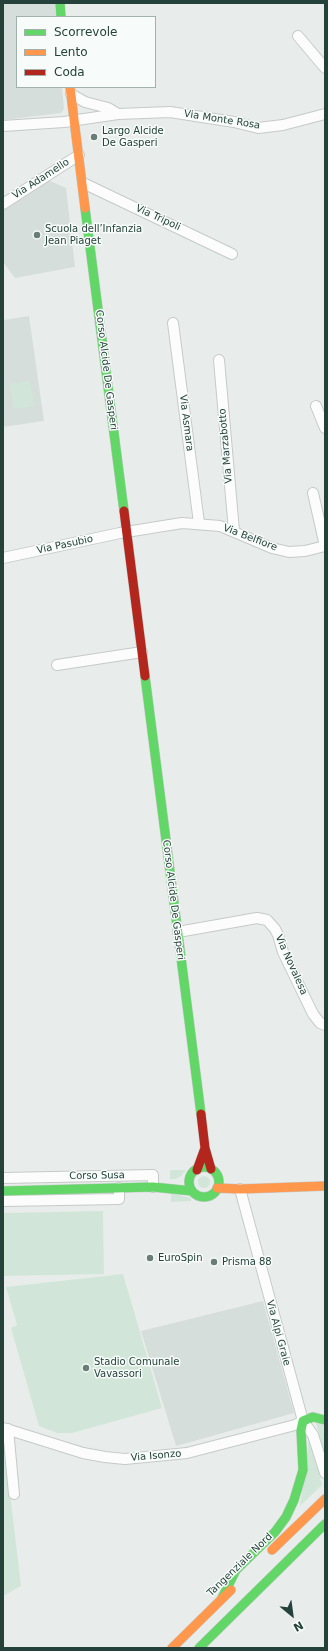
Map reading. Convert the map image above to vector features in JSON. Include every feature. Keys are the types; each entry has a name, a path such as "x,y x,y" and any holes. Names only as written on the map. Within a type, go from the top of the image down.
{"main road":[{"path":"60,3 61,16"},
{"name":"Corso Alcide De Gasperi","path":"71,90 205,1148 211,1169"},
{"name":"Corso Alcide De Gasperi","path":"196,1170 205,1148"},
{"path":"218,1177 217,1188 211,1195 205,1197 196,1194 189,1184 190,1178 196,1170 204,1168 211,1169 218,1177 258,1188"},
{"name":"Corso Susa","path":"153,1187 190,1178"},
{"path":"217,1188 240,1189 325,1186"},
{"name":"Corso Susa","path":"3,1190 153,1187 192,1190"},
{"path":"222,1598 236,1570 275,1532 286,1517 294,1500 303,1470 301,1430 303,1421 313,1417 325,1420"},
{"name":"Tangenziale Nord","path":"267,1555 324,1501"},
{"path":"199,1648 325,1524"},
{"name":"Tangenziale Nord","path":"172,1648 244,1576"}],"street":[{"path":"298,36 325,68"},
{"path":"71,90 85,102 108,108 118,114"},
{"name":"Via Monte Rosa","path":"118,114 170,112 234,122 258,128 283,125 325,114"},
{"path":"3,126 75,120 118,114"},
{"name":"Via Adamello","path":"3,204 79,154"},
{"name":"Via Tripoli","path":"83,183 232,254"},
{"name":"Via Asmara","path":"173,323 199,524"},
{"name":"Via Marzabotto","path":"219,360 234,531"},
{"path":"316,406 325,428"},
{"name":"Via Belfiore","path":"126,531 182,523 220,526 272,548 289,552 305,551 325,546 312,493"},
{"name":"Via Pasubio","path":"3,558 126,531"},
{"path":"57,665 142,652"},
{"name":"Via Novalesa","path":"178,932 257,918 267,920 278,935 283,952 313,1014 320,1024 325,1025"},
{"name":"Corso Susa","path":"3,1178 153,1175 153,1187"},
{"path":"28,1178 28,1190"},
{"name":"Corso Susa","path":"3,1201 119,1199 119,1188"},
{"name":"Via Alpi Graie","path":"240,1189 303,1421 313,1435 325,1473"},
{"path":"14,1190 14,1201"},
{"name":"Via Isonzo","path":"14,1494 5,1429 83,1453 105,1457 147,1458 187,1453 288,1427 303,1421"}],"shaded area":[{"path":"3,3 55,3 56,16 16,16 16,88 62,88 64,109 61,113 3,120"},
{"name":"Scuola dell’Infanzia Jean Piaget","path":"48,180 66,188 75,267 15,278 3,262 3,209"},
{"path":"29,316 44,421 3,427 3,320"},
{"path":"263,1301 294,1413 176,1446 141,1331"}],"green space":[{"path":"30,381 34,406 14,409 10,384"},
{"path":"170,1170 186,1170 176,1179 170,1179"},
{"path":"202,1176 206,1176 210,1182 206,1188 202,1188 198,1184 198,1180"},
{"path":"171,1193 191,1198 191,1201 171,1202"},
{"path":"103,1211 104,1274 3,1276 3,1213"},
{"name":"Stadio Comunale Vavassori","path":"123,1274 162,1408 72,1433 57,1433 39,1426 11,1328 17,1325 6,1287"},
{"path":"315,1420 325,1425 325,1455"},
{"path":"3,1434 21,1586 3,1596"},
{"path":"309,1438 322,1485 300,1506"}],"traffic: fast":[{"path":"60,3 61,16"},
{"path":"85,208 124,511"},
{"path":"145,676 201,1114"},
{"path":"204,1167 214,1172 219,1182 214,1192 204,1197 194,1192 189,1182 194,1172 204,1167"},
{"path":"3,1191 153,1187 192,1191"},
{"path":"222,1598 236,1570 275,1532 286,1517 294,1500 303,1470 301,1430 303,1421 313,1417 325,1420"},
{"path":"199,1648 325,1524"}],"traffic: slow":[{"path":"70,88 85,208"},
{"path":"217,1188 240,1189 325,1186"},
{"path":"272,1550 325,1499"},
{"path":"172,1648 231,1590"}],"traffic: jam":[{"path":"124,511 145,676"},
{"path":"201,1114 205,1148 211,1169"},
{"path":"197,1170 205,1148"}],"place":[{"name":"Largo Alcide De Gasperi","path":"94,137"},
{"name":"Scuola dell’Infanzia Jean Piaget","path":"37,235"},
{"name":"EuroSpin","path":"150,1258"},
{"name":"Prisma 88","path":"214,1262"},
{"name":"Stadio Comunale Vavassori","path":"86,1368"}]}
